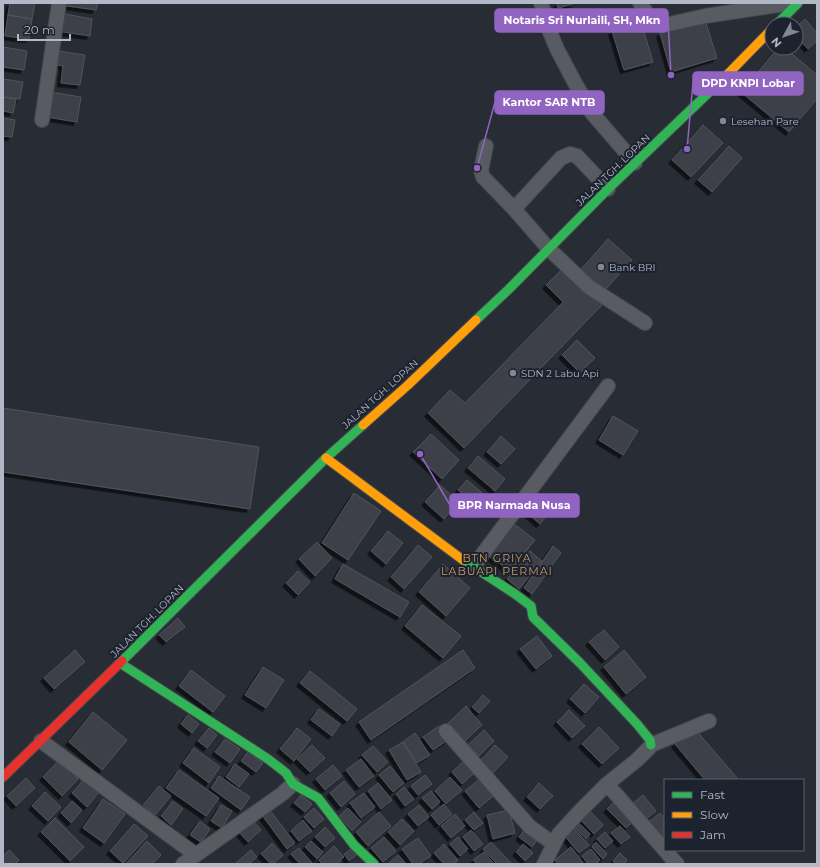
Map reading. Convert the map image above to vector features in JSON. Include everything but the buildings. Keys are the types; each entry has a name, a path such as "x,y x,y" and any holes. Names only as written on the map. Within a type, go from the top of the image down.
{"main road":[{"path":"785,16 798,3"},
{"name":"JALAN TGH. LOPAN","path":"3,777 326,458 408,385 508,289 764,37"},
{"path":"326,458 473,567 531,606 533,617 580,663 637,724 650,740 651,745"},
{"path":"120,663 268,759 286,773 293,784 318,798 354,845 374,864"}],"street":[{"path":"42,120 59,3"},
{"path":"541,3 547,25 574,83 592,113 635,163"},
{"path":"640,3 650,18 665,25 704,16 792,3"},
{"path":"486,146 481,170 483,177 514,209 548,248 589,287 645,322"},
{"path":"514,209 561,158 570,154 577,156 608,189"},
{"path":"473,567 608,386"},
{"path":"544,864 559,834 607,784 637,760 651,745 709,720"},
{"path":"446,731 525,822 554,844"},
{"path":"41,741 196,855"},
{"path":"183,864 282,794 293,784"},
{"path":"607,784 664,849"},
{"path":"666,851 677,864"}],"traffic: fast":[{"path":"785,16 798,3"},
{"path":"476,320 509,289 608,189 725,77"},
{"path":"122,661 326,458 363,425"},
{"path":"463,560 531,606 533,617 580,663 637,724 650,740 651,745"},
{"path":"120,663 268,759 286,773 293,784 318,798 354,845 374,864"}],"traffic: slow":[{"path":"725,77 764,37"},
{"path":"363,425 408,385 476,320"},
{"path":"326,458 463,560"}],"traffic: jam":[{"path":"3,777 122,661"}],"place":[{"name":"Notaris Sri Nurlaili, SH, Mkn","path":"671,75"},
{"name":"Lesehan Pare","path":"723,121"},
{"name":"DPD KNPI Lobar","path":"687,149"},
{"name":"Kantor SAR NTB","path":"477,168"},
{"name":"Bank BRI","path":"601,267"},
{"name":"SDN 2 Labu Api","path":"513,373"},
{"name":"BPR Narmada Nusa","path":"420,454"}],"district":[{"name":"BTN GRIYA LABUAPI PERMAI","path":"497,564"}]}
